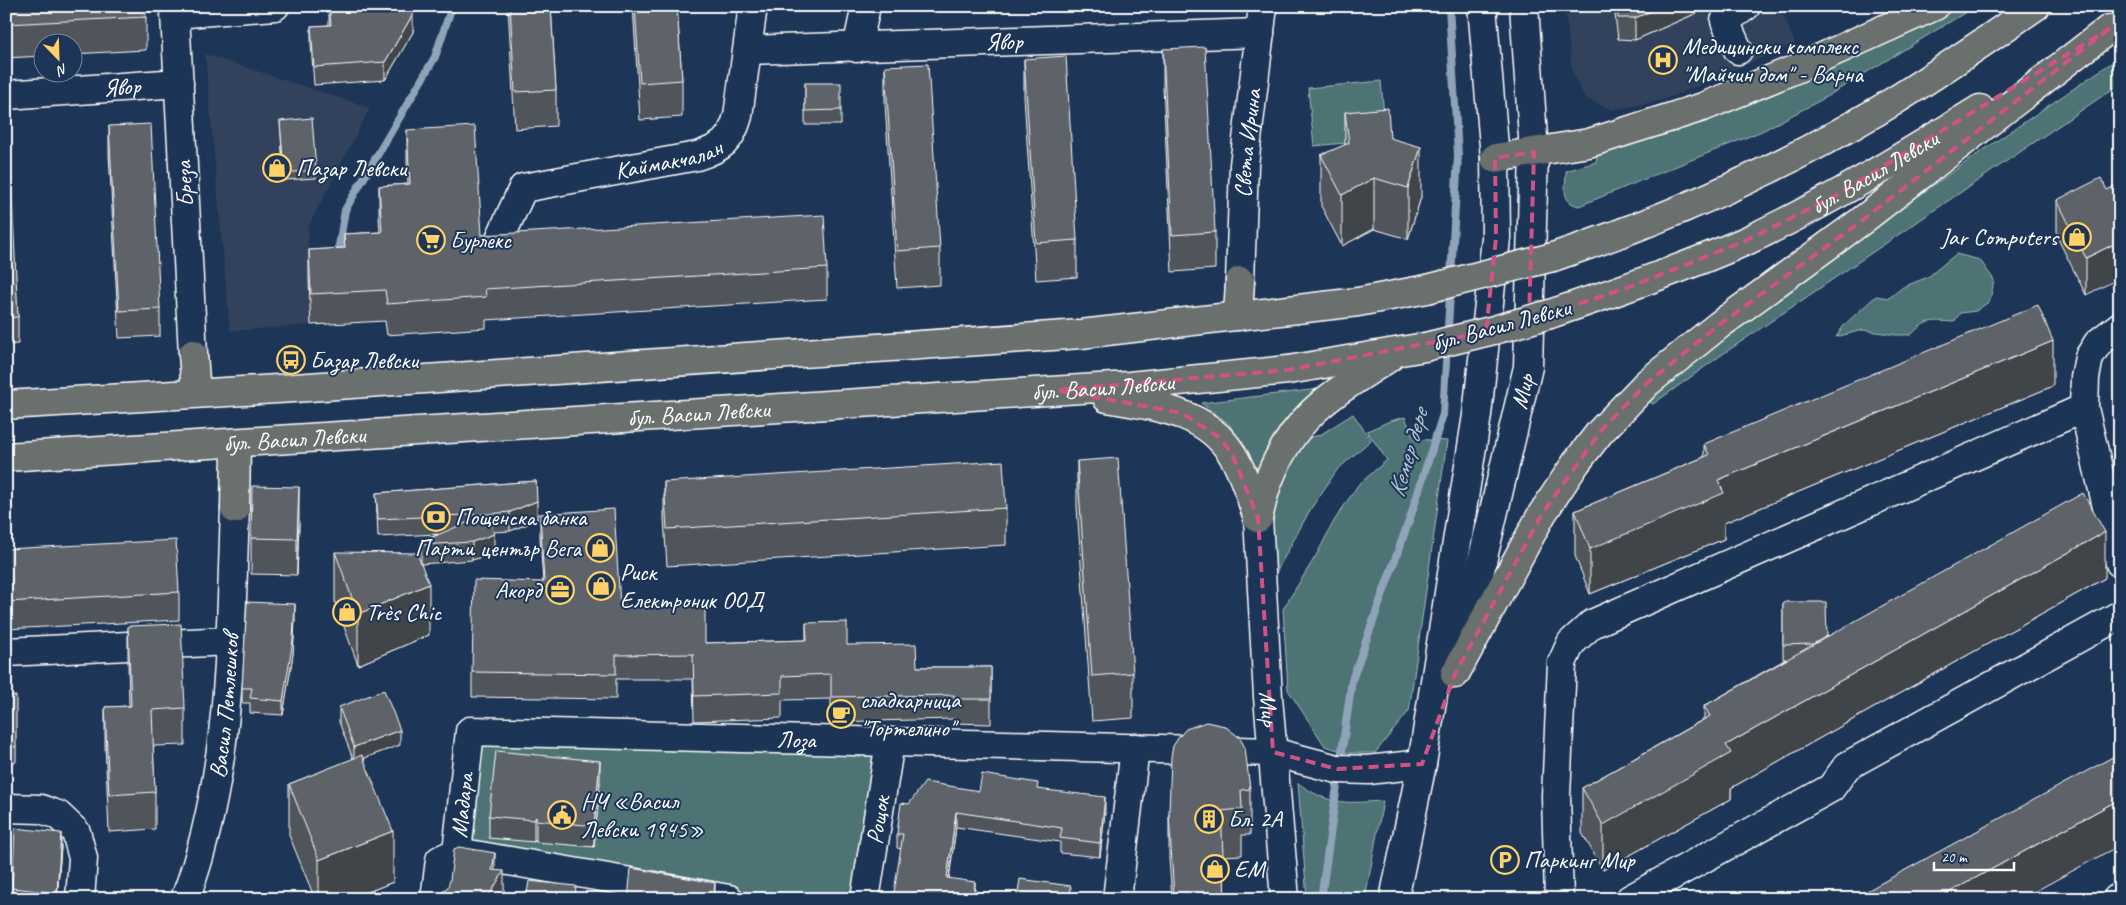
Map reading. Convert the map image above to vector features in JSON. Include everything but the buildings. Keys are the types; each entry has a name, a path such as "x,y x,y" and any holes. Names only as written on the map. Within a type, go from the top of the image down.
{"highway":[{"path":"1495,158 1589,143 1703,107 1798,68 1935,6"},
{"path":"6,405 294,388 1072,335 1358,302 1428,289 1553,257 1650,222 1770,169 1880,109 1942,70 2036,6"},
{"path":"1455,674 1542,514 1576,462 1647,383 1720,325 1860,222 2114,25"},
{"name":"бул. Васил Левски","path":"6,458 1130,386 1288,370 1412,349 1494,330 1550,314 1678,269 1745,241 1804,212 1892,164 2114,25"},
{"path":"1238,316 1240,281"},
{"path":"1258,518 1269,478 1279,456 1296,428 1309,413 1327,398 1412,349"},
{"path":"193,354 196,393"},
{"path":"1057,390 1164,408 1182,413 1208,428 1220,438 1232,454 1258,518"},
{"path":"235,509 236,444"}],"street":[{"name":"Бреза","path":"193,354 175,14 275,6"},
{"name":"Каймакчалан","path":"501,236 523,188 697,156 723,144 733,133 738,116 753,6"},
{"path":"857,48 866,6"},
{"name":"Света Ирина","path":"1240,281 1244,165 1263,6"},
{"name":"Мир","path":"1394,899 1422,764 1477,416 1496,238 1495,158 1482,6"},
{"name":"Мир","path":"1422,764 1455,674 1528,367 1534,152 1524,6"},
{"path":"1738,50 1725,21 1746,6"},
{"name":"Явор","path":"748,50 857,48 1260,33"},
{"name":"Явор","path":"6,95 179,83"},
{"path":"2120,326 2098,343 2089,356 2085,378 2084,408 2120,563"},
{"path":"1559,899 1556,796 1562,663 1571,643 1592,624 2084,408"},
{"name":"Васил Петлешков","path":"185,899 205,834 216,781 226,706 235,509"},
{"name":"Мир","path":"1258,518 1263,624 1285,899"},
{"path":"1630,899 1831,788 1847,766 2120,615"},
{"path":"6,652 230,641"},
{"name":"Лоза","path":"470,731 1273,752 1337,769 1368,770 1422,764"},
{"name":"Мадара","path":"435,899 440,860 457,852 470,731"},
{"name":"Рощок","path":"866,899 890,742"},
{"path":"1117,899 1135,748"},
{"path":"6,808 41,809 58,815 76,832 83,858 80,899"},
{"path":"457,852 605,889 729,899"}],"highlighted area":[{"path":"2109,29 1860,222 1719,325 1647,383 1600,432 1542,514 1455,674 1422,764 1337,769 1273,752 1258,518 1232,454 1220,438 1182,413 1057,390 1288,370 1486,332 1496,238 1495,158 1534,152 1529,320 1627,288 1745,241 1833,197"}],"shaded area":[{"name":"Медицински комплекс \"Майчин дом\" - Варна","path":"1565,6 1779,6 1795,43 1701,85 1659,101 1612,110 1585,98 1572,71"},
{"name":"Пазар Левски","path":"205,54 370,108 308,227 311,325 230,331"}],"green space":[{"path":"1953,6 1976,6 1821,100 1762,131 1579,206 1573,204 1567,198 1565,193 1566,171 1596,162 1599,147 1858,51"},
{"path":"2120,57 2120,84 1720,356 1653,404 1647,401 1692,360 1869,231"},
{"path":"1381,81 1386,139 1314,146 1308,88"},
{"path":"1956,254 1980,260 1994,280 1990,301 1976,311 1960,313 1954,322 1935,321 1926,323 1911,335 1896,335 1863,330 1836,337 1845,324 1876,296 1889,298 1903,287 1928,277"},
{"path":"1319,389 1282,426 1269,446 1257,488 1248,454 1229,424 1201,403"},
{"path":"1353,414 1371,440 1337,470 1310,510 1271,582 1270,523 1284,477 1297,453 1308,438 1320,435"},
{"path":"1405,417 1414,439 1447,441 1409,711 1375,753 1348,753 1325,746 1288,690 1283,609 1317,554 1334,521 1358,485 1387,460 1367,431"},
{"path":"470,731 890,742 865,899 732,899 457,852"},
{"path":"1298,783 1319,796 1338,801 1383,801 1365,899 1307,899"}],"waterway":[{"path":"337,258 345,210 435,57 452,6"},
{"name":"Кемер дере","path":"1321,899 1352,680 1411,515 1443,414 1458,155 1449,6"}],"place":[{"name":"Медицински комплекс \"Майчин дом\" - Варна","path":"1663,60"},
{"name":"Пазар Левски","path":"277,168"},
{"name":"Jar Computers","path":"2077,237"},
{"name":"Бурлекс","path":"431,240"},
{"name":"Базар Левски","path":"291,360"},
{"name":"Пощенска банка","path":"436,517"},
{"name":"Парти център Вега","path":"600,548"},
{"name":"Риск Електроник ООД","path":"601,586"},
{"name":"Акорд","path":"560,590"},
{"name":"Très Chic","path":"347,612"},
{"name":"сладкарница \"Тортелино\"","path":"841,714"},
{"name":"НЧ «Васил Левски 1945»","path":"562,815"},
{"name":"Бл. 2А","path":"1209,819"},
{"name":"Паркинг Мир","path":"1505,860"},
{"name":"ЕМ","path":"1215,869"}]}
